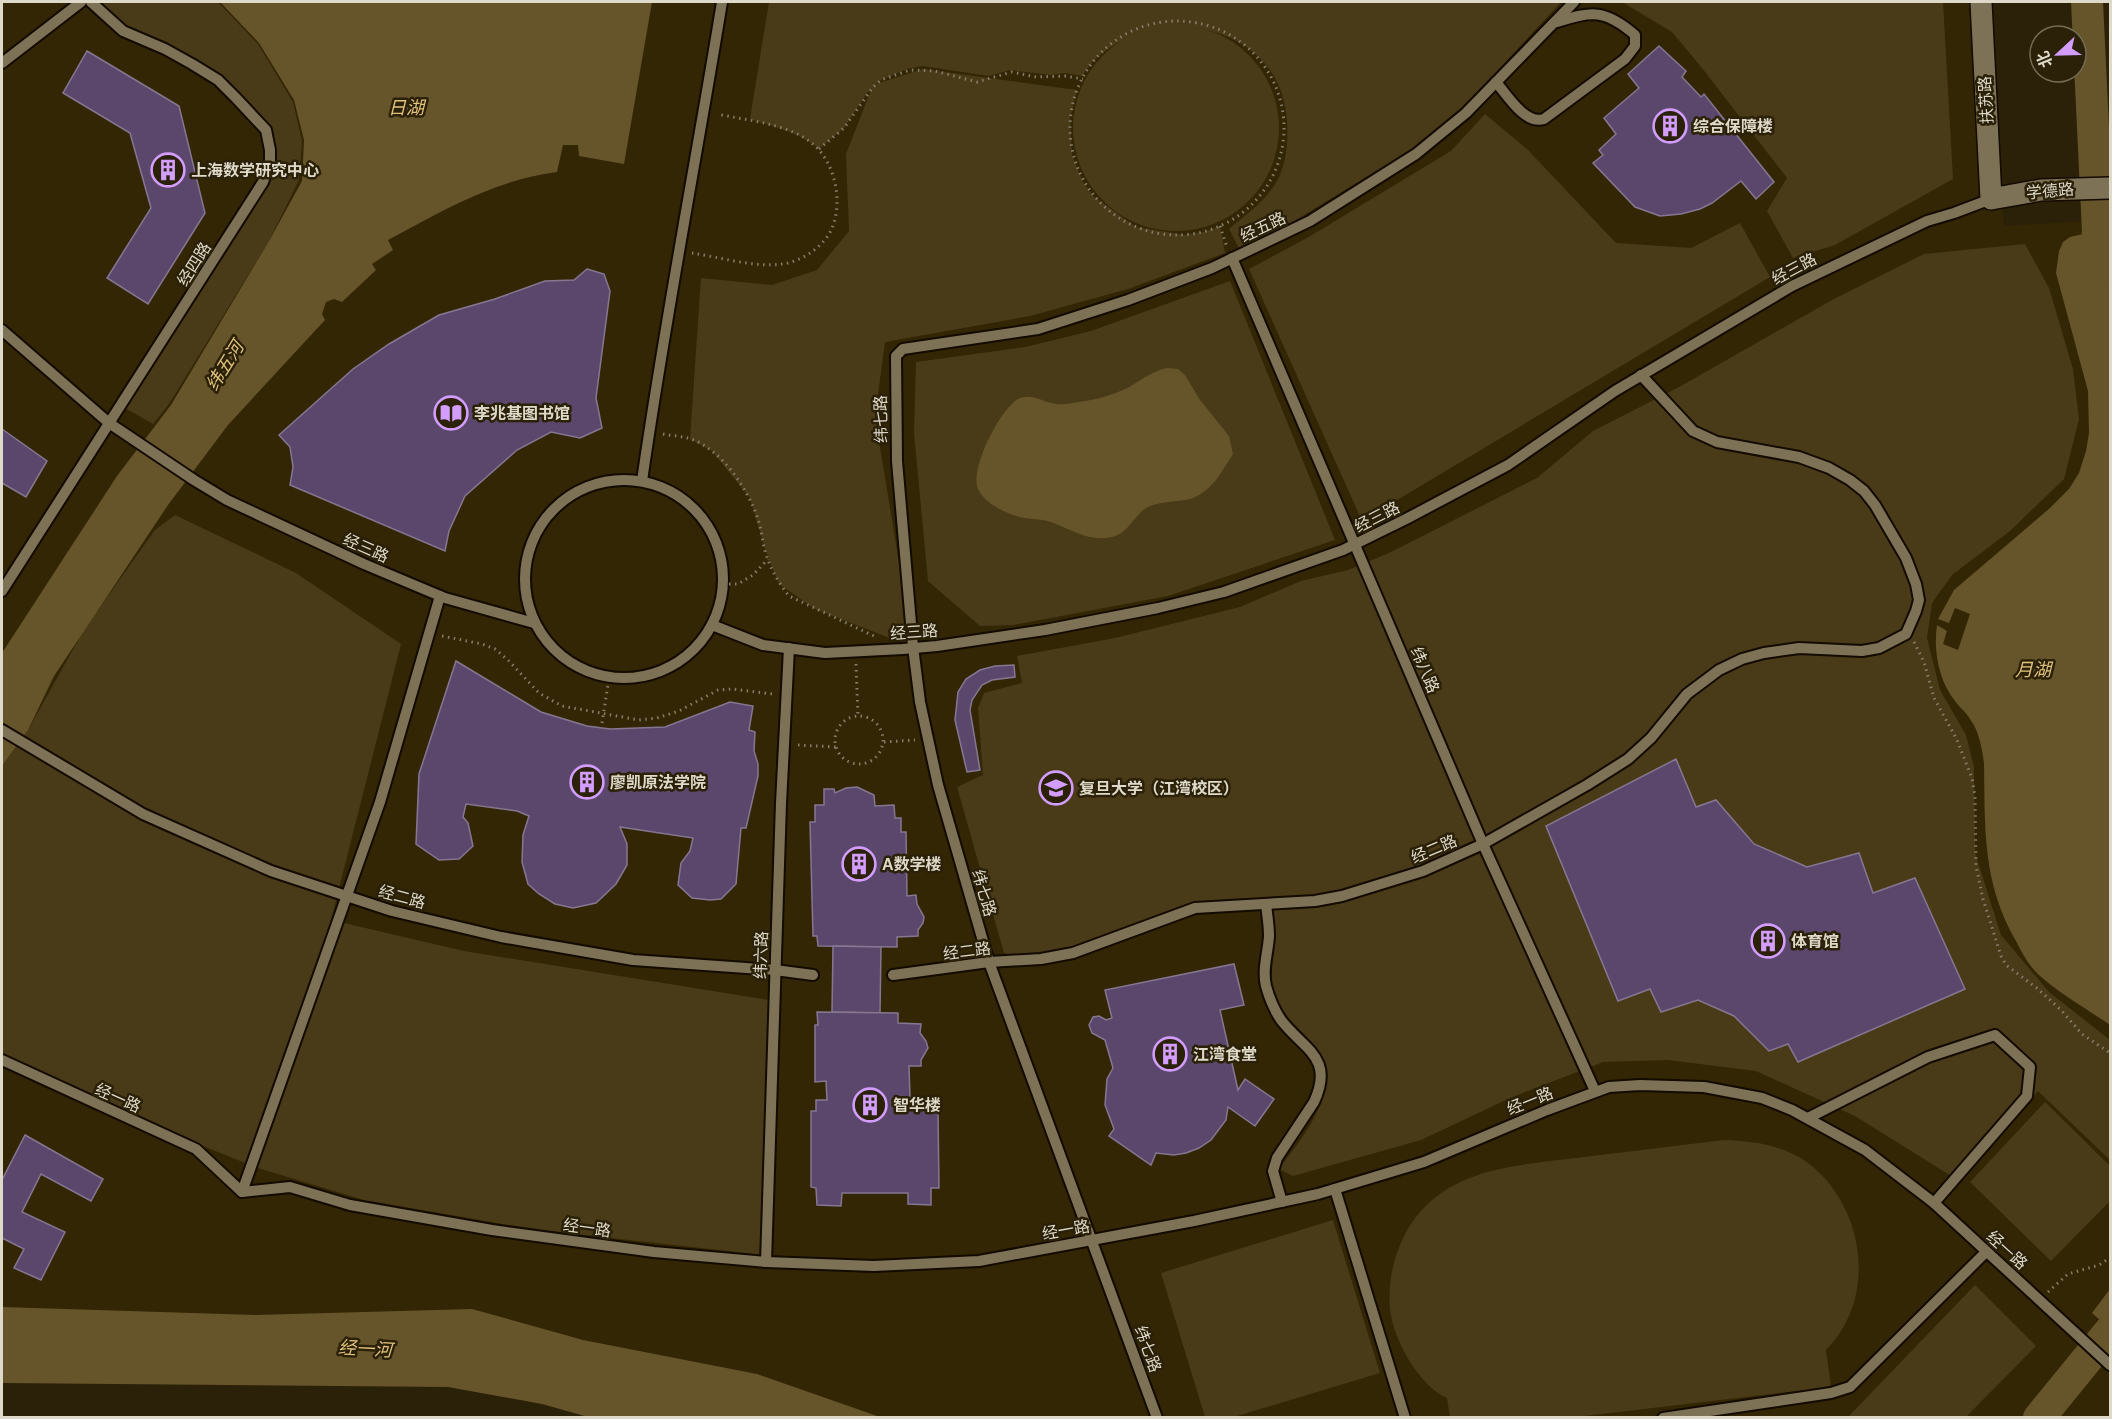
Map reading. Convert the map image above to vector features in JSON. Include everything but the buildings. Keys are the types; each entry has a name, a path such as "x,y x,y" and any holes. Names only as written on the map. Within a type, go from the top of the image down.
{"street":[{"name":"扶苏路","path":"1981,2 1991,199"},
{"name":"学德路","path":"1991,199 2041,190 2110,188"}],"lane":[{"path":"2,63 81,2"},
{"name":"经四路","path":"2,591 263,182 270,164 266,130 218,80 165,49 123,31 91,2"},
{"path":"642,481 678,251 722,2"},
{"name":"经五路","path":"899,352 915,347 1038,330 1128,300 1212,268 1310,221 1416,154 1466,113 1574,2"},
{"path":"1496,82 1520,110 1531,119 1538,121 1544,119 1625,59 1635,46 1635,35 1624,25 1604,16 1586,13 1553,23"},
{"name":"经三路","path":"712,624 763,645 825,653 908,648 1045,630 1158,608 1224,592 1354,545 1508,465 1615,391 1792,286 1928,221 1991,199"},
{"name":"纬八路","path":"1232,258 1354,545 1595,1091"},
{"path":"2,330 109,423"},
{"name":"纬七路","path":"899,352 896,357 897,461 908,648 938,785 989,962 1157,1418"},
{"path":"1641,375 1693,431 1717,442 1799,457 1829,468 1864,491 1875,505 1906,558 1916,584 1919,600 1917,611 1906,634"},
{"name":"经三路","path":"109,423 226,500 364,564 440,596 534,623"},
{"path":"617,479 642,481 660,486 677,495 699,514 714,538 722,566 722,597 712,624 690,653 664,670 645,676 624,679 609,678 591,673 564,659 547,643 534,623 528,607 524,573 530,544 545,517 564,498 589,485 617,479"},
{"path":"242,1192 380,802 440,596"},
{"name":"经二路","path":"893,975 989,962 1041,959 1073,953 1195,908 1315,901 1342,896 1424,871 1484,843 1628,759 1651,738 1687,694 1719,670 1742,659 1799,648 1862,651 1879,648 1906,634"},
{"name":"纬六路","path":"766,1262 775,970 789,648"},
{"name":"经二路","path":"2,730 143,814 272,871 392,911 501,937 622,958 813,975"},
{"path":"1266,904 1269,937 1264,968 1266,986 1281,1020 1313,1053 1319,1067 1320,1081 1319,1093 1277,1158 1272,1171 1282,1202"},
{"path":"1808,1118 1928,1058 1995,1035 2030,1067 2027,1096 1934,1203"},
{"name":"经一路","path":"2,1060 196,1149 242,1192 290,1187 350,1204 492,1230 654,1252 766,1262 874,1266 979,1261 1093,1241 1282,1202 1424,1162 1609,1087 1640,1085 1704,1087 1762,1098 1808,1118 1865,1150 1934,1203 2110,1365"},
{"path":"1335,1188 1406,1418"},
{"path":"1663,1418 1831,1393 1850,1387 1986,1252"}],"path":[{"path":"1190,21 1230,35 1249,49 1269,77 1278,95 1282,119 1281,146 1270,181 1257,200 1238,216 1220,226 1185,235 1158,233 1136,227 1119,218 1094,196 1083,182 1072,155 1069,137 1070,118 1077,90 1089,67 1101,52 1136,30 1163,22 1190,21"},
{"path":"819,149 844,128 873,87 881,80 910,70 935,71 977,82 1012,72 1036,77 1065,76 1083,79"},
{"path":"678,251 766,265 794,262 810,252 832,228 836,186 832,171 819,149 808,140 777,128 704,112"},
{"path":"1220,226 1232,258"},
{"path":"649,432 690,439 712,451 733,473 750,498 759,521 768,559 779,584 789,596 908,648"},
{"path":"723,584 738,584 753,575 768,559"},
{"path":"429,634 482,644 495,649 539,693 562,706 639,720 657,718 679,711 718,690 732,689 786,696"},
{"path":"1906,634 1920,651 1932,693 1957,740 1972,778 1976,866 1983,900 2001,956 2006,965 2038,989 2082,1034 2110,1053"},
{"path":"855,651 858,716"},
{"path":"602,723 609,678"},
{"path":"852,716 864,716 873,720 882,731 884,741 875,759 859,765 844,759 836,747 836,732 842,722 852,716"},
{"path":"884,741 927,739"},
{"path":"784,744 836,747"},
{"path":"2040,1299 2068,1274 2099,1265 2110,1258"}],"shaded area":[{"name":"复旦大学（江湾校区）","path":"2,2 1990,2 2004,226 2088,221 2110,224 2110,1417 654,1418 459,1365 2,1349"},
{"path":"99,2 218,2 258,44 293,102 302,141 299,180 269,241 169,404 153,424 125,408 266,182 266,130 218,80 124,26"},
{"path":"769,2 1561,2 1461,110 1411,150 1291,223 1240,250 1229,229 1259,204 1277,181 1285,160 1287,122 1278,85 1259,57 1232,39 1200,29 1166,28 1133,36 1104,52 1082,76 1010,70 989,76 922,66 907,69 876,84 923,69 1077,90 1070,118 1072,155 1083,182 1093,196 1136,227 1185,235 1220,226 1225,253 1128,289 1030,316 885,342 875,417 913,647 815,609 779,584 765,549 750,498 712,451 690,439 701,278 772,285 817,270 849,231 846,154 871,90 844,128 819,149 795,134 750,119"},
{"path":"1622,2 1943,2 1953,179 1835,245 1793,258 1767,211 1787,178 1672,32"},
{"path":"1176,25 1196,27 1215,33 1249,55 1271,89 1277,108 1279,128 1277,148 1271,167 1249,201 1215,223 1196,229 1176,231 1156,229 1137,223 1103,201 1081,167 1075,148 1073,128 1075,108 1081,89 1103,55 1137,33 1156,27"},
{"path":"1485,114 1528,150 1616,243 1691,248 1740,223 1770,277 1362,521 1249,269 1307,238 1451,151"},
{"path":"2025,244 2049,288 2073,369 2079,419 2064,479 2010,531 1952,575 1932,603 1927,638 1940,690 1966,735 1974,767 1975,853 2001,935 2049,992 2110,1040 2110,1160 2038,1091 1956,1179 1855,1116 1756,1071 1668,1060 1603,1062 1510,1098 1421,1140 1293,1176 1279,1169 1309,1127 1323,1095 1325,1079 1323,1063 1315,1047 1287,1016 1274,993 1270,968 1271,925 1268,898 1232,901 1076,947 1032,955 1015,956 1004,953 957,787 983,775 978,708 984,693 1022,683 1017,656 1115,638 1240,607 1301,581 1348,570 1389,553 1537,478 1593,431 1681,386 1832,300 1924,254"},
{"path":"1230,281 1335,540 1168,596 1013,625 980,626 928,581 914,433 916,362 1025,347 1091,331"},
{"path":"175,515 296,573 401,644 331,920 464,951 769,1000 763,1255 531,1229 364,1200 258,1168 188,1140 2,1056 2,766 28,730 85,628 155,530"},
{"path":"2045,1102 2110,1166 2110,1201 2051,1261 1970,1182"},
{"path":"1724,1140 1768,1145 1799,1157 1827,1181 1842,1203 1852,1227 1858,1253 1858,1279 1853,1305 1842,1329 1826,1350 1831,1387 1576,1417 1450,1417 1447,1398 1427,1383 1409,1360 1396,1334 1390,1309 1394,1261 1405,1234 1421,1212 1439,1195 1460,1182 1507,1167"},
{"path":"1333,1220 1380,1373 1234,1417 1205,1417 1161,1273"},
{"path":"1975,1285 2036,1346 1966,1417 1848,1417"}],"water":[{"name":"日湖","path":"220,2 652,2 624,164 579,156 578,145 563,145 557,172 490,189 388,240 393,250 372,264 376,270 342,302 334,299 326,302 322,314 325,320 228,425 168,505 54,676 28,730 2,766 2,653 117,476 171,405 269,241 302,181 304,140 294,100 259,43"},
{"name":"月湖","path":"2092,232 2107,235 2110,282 2110,1025 2056,989 2035,971 2023,955 2005,919 1991,876 1986,832 1984,763 1980,740 1967,714 1949,693 1938,665 1936,645 1937,625 1947,631 1943,644 1958,650 1970,614 1955,608 1949,623 1938,619 1954,590 2050,508 2069,489 2079,473 2089,433 2088,391 2056,273 2059,251 2063,242 2070,237"},
{"path":"1167,368 1178,369 1185,375 1200,400 1229,436 1233,454 1215,481 1204,492 1190,499 1150,506 1118,535 1093,538 1052,522 1024,518 999,509 979,491 976,482 981,457 987,442 1003,415 1018,399 1033,397 1060,404 1092,400 1119,392"},
{"path":"2110,1289 2110,1329 2092,1313"},
{"name":"经一河","path":"2,1307 256,1315 472,1309 583,1340 757,1374 880,1417 588,1417 542,1404 448,1387 2,1383"}],"waterway":[{"path":"2087,2 2098,232 2094,275"},
{"path":"2039,1418 2110,1331"}],"place":[{"name":"综合保障楼","path":"1670,126"},
{"name":"上海数学研究中心","path":"168,170"},
{"name":"李兆基图书馆","path":"451,413"},
{"name":"廖凯原法学院","path":"587,782"},
{"name":"复旦大学（江湾校区）","path":"1056,788"},
{"name":"A数学楼","path":"859,864"},
{"name":"体育馆","path":"1768,941"},
{"name":"江湾食堂","path":"1170,1054"},
{"name":"智华楼","path":"870,1105"}],"water label":[{"name":"纬五河","path":"225,366"}]}
